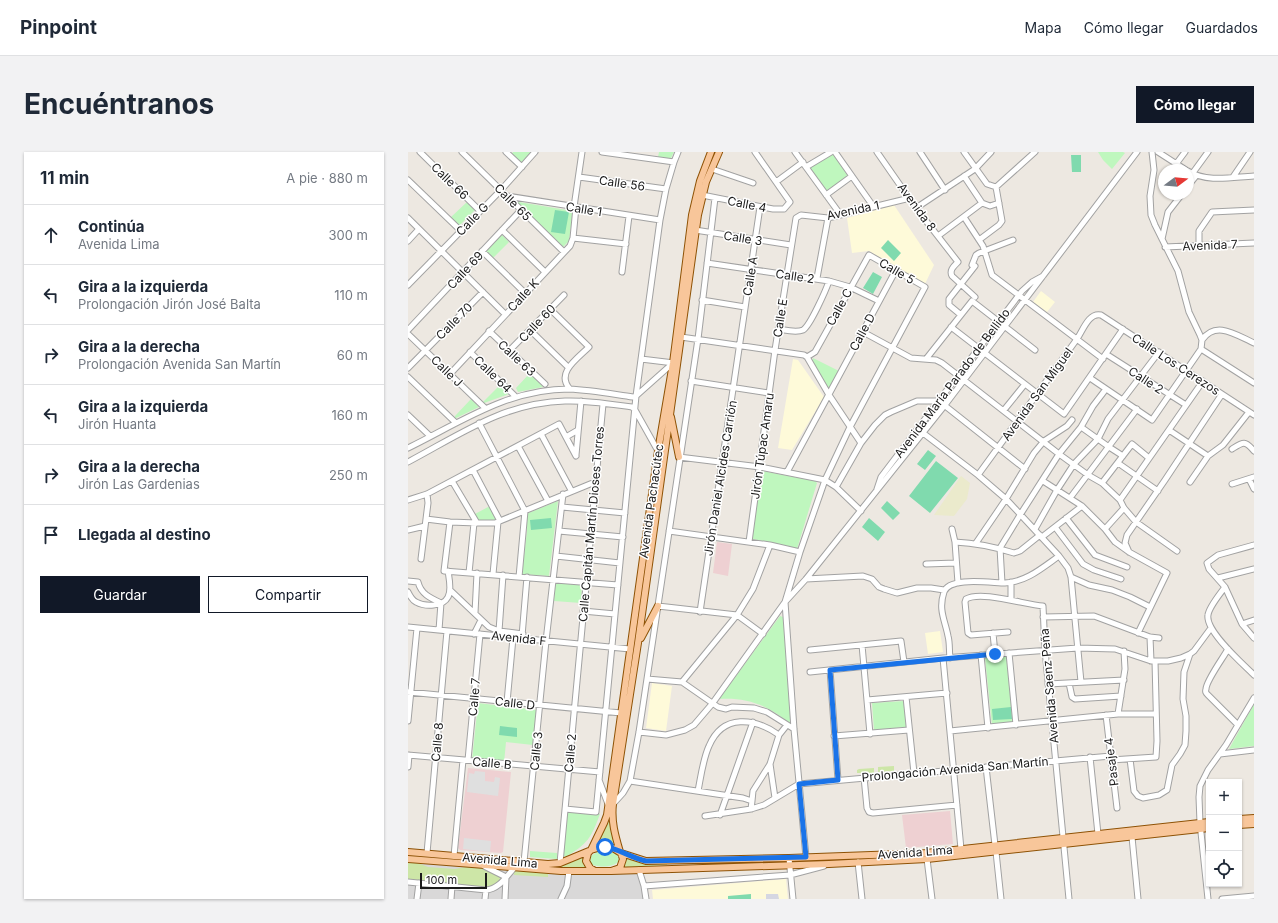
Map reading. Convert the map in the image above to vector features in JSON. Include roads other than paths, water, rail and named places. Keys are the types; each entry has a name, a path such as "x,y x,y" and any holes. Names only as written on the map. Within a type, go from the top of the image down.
{"main road":[{"name":"Avenida Pachacútec","path":"590,850 604,823 611,804 638,643 670,412 692,215 700,180 711,152"},
{"name":"Avenida Pachacútec","path":"620,852 613,827 611,804 621,713 658,451 681,336 702,195 719,152"},
{"path":"670,412 679,457"},
{"path":"638,643 658,606"},
{"path":"1242,819 1254,818"},
{"name":"Avenida Lima","path":"611,871 829,864 927,859 995,848 1063,841 1132,837 1200,826 1206,823"},
{"path":"1242,825 1254,824"},
{"name":"Avenida Lima","path":"1063,841 1098,834 1200,826 1206,827"},
{"path":"605,847 613,848 620,852 623,859 621,866 618,869 611,871 595,871 590,868 586,861 590,850 605,847"},
{"name":"Avenida Lima","path":"620,852 646,861 926,853 961,849 995,848"},
{"name":"Avenida Lima","path":"408,852 548,864 560,862 590,850"},
{"name":"Avenida Lima","path":"408,859 514,868 595,871"}],"street":[{"name":"Calle 66","path":"420,152 480,211"},
{"name":"Calle 65","path":"462,152 564,252"},
{"path":"506,152 522,167"},
{"name":"Calle G","path":"408,286 501,190 535,152"},
{"name":"Calle K","path":"450,374 570,246 573,238 578,177 582,152"},
{"path":"602,152 674,162"},
{"name":"Avenida Pachacútec","path":"564,809 596,812 636,396 660,220 666,189 678,152"},
{"path":"755,152 776,182 803,162"},
{"path":"795,152 840,214"},
{"path":"806,168 831,152"},
{"path":"835,152 873,206"},
{"name":"Avenida 8","path":"877,152 916,208 958,262 950,273 960,284"},
{"path":"920,152 945,190"},
{"path":"964,152 975,169 991,187 996,187 1035,152"},
{"path":"916,208 975,169 991,152"},
{"name":"Avenida María Parado de Bellido","path":"639,732 666,735 685,730 694,725 712,704 785,602 806,579 965,380 1137,152"},
{"path":"1090,378 1152,420 1201,349 1202,340 1189,312 1178,272 1154,226 1150,210 1150,196 1154,170 1152,152"},
{"path":"1158,152 1176,164 1185,152"},
{"path":"1194,169 1208,152"},
{"path":"1232,177 1250,152"},
{"path":"712,168 754,183"},
{"path":"1194,174 1208,178 1254,176"},
{"path":"826,195 852,176"},
{"path":"964,176 982,203 990,206 999,203"},
{"name":"Calle 56","path":"578,177 666,189"},
{"path":"408,180 461,231"},
{"name":"Calle 4","path":"702,195 780,210 784,209 790,202 776,182"},
{"path":"979,240 1002,221 996,187"},
{"name":"Calle 1","path":"507,196 660,220"},
{"name":"Avenida Pachacútec","path":"611,804 623,793 630,781 639,732 679,457 698,339 715,198"},
{"name":"Avenida 1","path":"797,216 801,215 828,218 910,198"},
{"path":"1162,240 1168,212 1177,200"},
{"path":"938,236 982,203"},
{"name":"Calle A","path":"740,345 760,207"},
{"name":"Calle 69","path":"408,330 521,210"},
{"path":"1199,246 1199,231 1212,212 1254,210"},
{"path":"622,272 630,216"},
{"name":"Calle E","path":"775,350 786,274 797,216"},
{"path":"964,217 985,250"},
{"path":"408,218 506,314"},
{"path":"817,278 828,218"},
{"path":"408,241 419,229"},
{"path":"502,230 545,272"},
{"name":"Calle 3","path":"696,230 791,245"},
{"path":"573,238 626,244"},
{"path":"961,315 949,305 948,302 973,266 976,255 985,250 1013,240"},
{"name":"Avenida 7","path":"1166,247 1254,243"},
{"name":"Calle 2","path":"985,250 992,275 1077,339 1141,376 1186,405"},
{"path":"482,252 525,293"},
{"name":"Calle 5","path":"869,255 925,287 893,348"},
{"name":"Calle C","path":"807,358 815,352 869,255"},
{"name":"Calle 2","path":"707,263 817,278 850,287 879,301"},
{"name":"Calle D","path":"787,472 896,270"},
{"name":"Avenida María Parado de Bellido","path":"870,500 881,477 998,322 1019,295 1032,282 1044,276"},
{"path":"778,329 798,331 806,327 825,293 829,281"},
{"path":"960,284 998,322 1034,350"},
{"name":"Calle 70","path":"408,368 483,292"},
{"name":"Calle 60","path":"510,350 564,295"},
{"path":"926,359 974,299"},
{"path":"702,300 746,307"},
{"path":"550,309 589,347 568,367 565,379 570,390"},
{"name":"Avenida San Miguel","path":"978,475 1077,339 1092,316 1097,314"},
{"name":"Calle Los Cerezos","path":"1097,314 1101,315 1187,370 1254,415"},
{"path":"951,327 1064,414 1123,329"},
{"path":"530,330 568,367"},
{"path":"1202,340 1210,332 1221,330 1228,331 1254,343"},
{"name":"Calle 63","path":"489,331 545,384"},
{"path":"863,332 911,358 936,360 942,362 1059,454 1102,483 1120,500 1124,508 1136,522 1177,550"},
{"name":"Calle J","path":"408,334 485,408"},
{"path":"681,336 800,353 807,358 829,395 861,443"},
{"name":"Jirón Daniel Alcides Carrión","path":"700,612 740,345"},
{"path":"806,857 794,729 785,602 800,552 825,480 850,427 893,348"},
{"path":"1201,349 1254,383"},
{"name":"Jirón Túpac Amaru","path":"749,542 775,350"},
{"name":"Calle 64","path":"470,352 516,397"},
{"path":"1035,529 1056,490 1074,464 1098,439 1108,419 1159,352"},
{"path":"641,358 675,363"},
{"path":"408,448 485,408 516,397 547,391 570,390 633,397 675,363"},
{"path":"408,377 456,423"},
{"path":"691,381 769,393"},
{"path":"1120,500 1204,381"},
{"path":"1004,410 1025,384"},
{"path":"1002,583 1000,548 1059,454 1081,427 1093,406 1106,390"},
{"path":"1130,552 1125,543 1125,539 1190,444 1222,394"},
{"path":"408,462 493,416 522,407 548,402 581,401 632,407 658,451"},
{"path":"408,500 427,494 559,424 576,456 581,401"},
{"path":"836,488 861,443 875,425 885,415 917,401 939,401 1025,469"},
{"name":"Calle Capitán Martín Dioses Torres","path":"580,644 603,404"},
{"path":"1070,498 1137,410"},
{"path":"1190,482 1208,456 1224,445 1249,412"},
{"path":"408,415 430,436"},
{"path":"976,543 1006,499 1034,453 1044,441 1067,426 1072,420"},
{"path":"479,423 525,511 519,577"},
{"path":"1081,427 1124,456"},
{"path":"566,436 578,430"},
{"path":"1169,430 1208,456"},
{"path":"924,433 1006,499 1035,529 1068,568 1071,577 1082,682"},
{"path":"541,434 571,490"},
{"path":"1232,449 1245,442 1254,451"},
{"path":"1102,483 1132,444 1150,458"},
{"path":"518,446 548,501"},
{"path":"679,457 760,467 825,480 861,511"},
{"path":"1118,463 1158,491"},
{"path":"473,470 499,521 493,574"},
{"path":"1232,484 1252,478 1254,488"},
{"path":"452,481 475,523 469,572"},
{"path":"1043,481 1082,506 1105,529 1114,542 1167,573 1138,633"},
{"path":"426,519 450,522 491,523 525,511 571,490 595,482"},
{"path":"421,560 428,503 427,494"},
{"name":"Calle 3","path":"524,862 546,641 563,494"},
{"path":"955,542 976,543 1000,548 1014,553 1020,551 1055,527 1082,506"},
{"path":"562,507 625,513"},
{"path":"1105,529 1124,508"},
{"path":"1066,518 1095,555 1127,567"},
{"path":"408,592 412,598 420,604 438,604 448,596 450,590 446,571 450,522"},
{"path":"408,530 425,526"},
{"path":"1055,527 1084,564 1094,570 1121,579"},
{"path":"952,529 955,542 958,583"},
{"path":"559,531 623,537"},
{"path":"669,531 770,545 800,552"},
{"path":"682,682 737,616 753,589 770,545"},
{"path":"1254,545 1218,555 1207,563 1209,569 1225,586 1242,624 1254,638"},
{"path":"556,556 620,563"},
{"path":"950,658 949,637 941,610 944,590 952,584 958,583 977,581 1002,583 1025,579 1059,556"},
{"path":"926,564 956,563"},
{"path":"1218,578 1254,569"},
{"path":"446,571 618,584"},
{"path":"475,613 477,573"},
{"path":"499,631 503,575"},
{"path":"806,579 863,576 868,577 879,587 888,591 897,592 916,588 944,590"},
{"path":"450,590 489,627 499,631 522,636 527,577"},
{"path":"1071,577 1089,585 1130,596 1150,607"},
{"path":"408,581 418,582 419,588 425,595 441,603"},
{"path":"1011,582 1011,600"},
{"path":"1225,586 1209,611 1208,616 1211,628 1228,649 1254,675"},
{"path":"1008,632 971,635 968,633 966,599 970,597 982,597 1044,606 1043,617 1075,615 1100,617 1138,633 1159,638"},
{"path":"440,630 441,603"},
{"path":"658,606 737,616 763,634"},
{"path":"583,611 615,614"},
{"name":"Avenida Saenz Peña","path":"1043,617 1069,899"},
{"path":"474,634 482,620"},
{"path":"1242,624 1254,620"},
{"name":"Avenida F","path":"408,627 513,638 522,636 546,641 630,649"},
{"path":"408,721 409,692 417,628"},
{"path":"810,672 1010,652 1078,648 1115,649 1153,661 1168,661 1181,658 1194,651 1211,628"},
{"name":"Calle 8","path":"427,854 447,631"},
{"path":"993,633 995,654"},
{"name":"Calle 7","path":"454,856 474,698 480,634"},
{"path":"950,732 1106,715 1156,714 1150,637"},
{"path":"507,702 513,638"},
{"path":"810,650 902,641 904,662"},
{"name":"Calle 2","path":"560,862 580,644"},
{"path":"862,645 870,734"},
{"path":"1228,649 1213,673 1206,688 1206,692 1238,725"},
{"path":"1118,714 1124,680 1124,651"},
{"path":"1010,652 1016,725"},
{"path":"1130,759 1134,791 1138,796 1142,798 1159,795 1167,790 1172,765 1185,745 1186,716 1183,699 1184,672 1190,654"},
{"path":"981,655 988,728"},
{"path":"944,658 961,849"},
{"path":"830,670 838,780"},
{"path":"647,679 682,682 718,708 754,708 767,712 794,729"},
{"path":"1048,684 1124,680"},
{"path":"1069,683 1070,694 1075,699 1121,696"},
{"name":"Calle D","path":"409,692 621,713"},
{"path":"867,700 947,693"},
{"path":"906,697 914,773"},
{"path":"1208,899 1200,826 1200,786 1208,770 1220,754 1254,698"},
{"name":"Prolongación Avenida San Martín","path":"799,784 1090,757 1130,759 1156,757 1156,714"},
{"name":"Pasaje 4","path":"1106,715 1117,808"},
{"path":"698,791 708,746 720,730 726,726 746,721 768,727 779,735"},
{"path":"720,815 753,722"},
{"path":"751,809 753,791 770,764 779,735 787,725"},
{"path":"834,736 909,730"},
{"path":"1220,754 1254,750"},
{"path":"408,755 408,767"},
{"name":"Calle B","path":"408,755 600,772"},
{"path":"1090,757 1098,834"},
{"path":"770,764 775,798"},
{"path":"986,767 1001,899"},
{"path":"864,777 869,812 873,813 957,805"},
{"path":"599,779 611,804"},
{"path":"630,781 727,795 752,801"},
{"path":"705,816 720,815 751,809 769,803 799,784"},
{"path":"1132,837 1138,899"},
{"path":"789,858 793,899"},
{"path":"927,859 932,899"},
{"path":"858,862 862,899"},
{"name":"Avenida Lima","path":"644,886 790,875 829,864"},
{"path":"484,865 506,877 505,899"},
{"name":"Avenida Lima","path":"486,890 495,888 514,868"},
{"path":"639,870 646,899"},
{"path":"561,899 567,886 568,871"},
{"path":"408,882 486,890 485,899"},
{"path":"417,899 419,883"},
{"path":"451,899 452,886"},
{"path":"1222,899 1254,896"}]}
